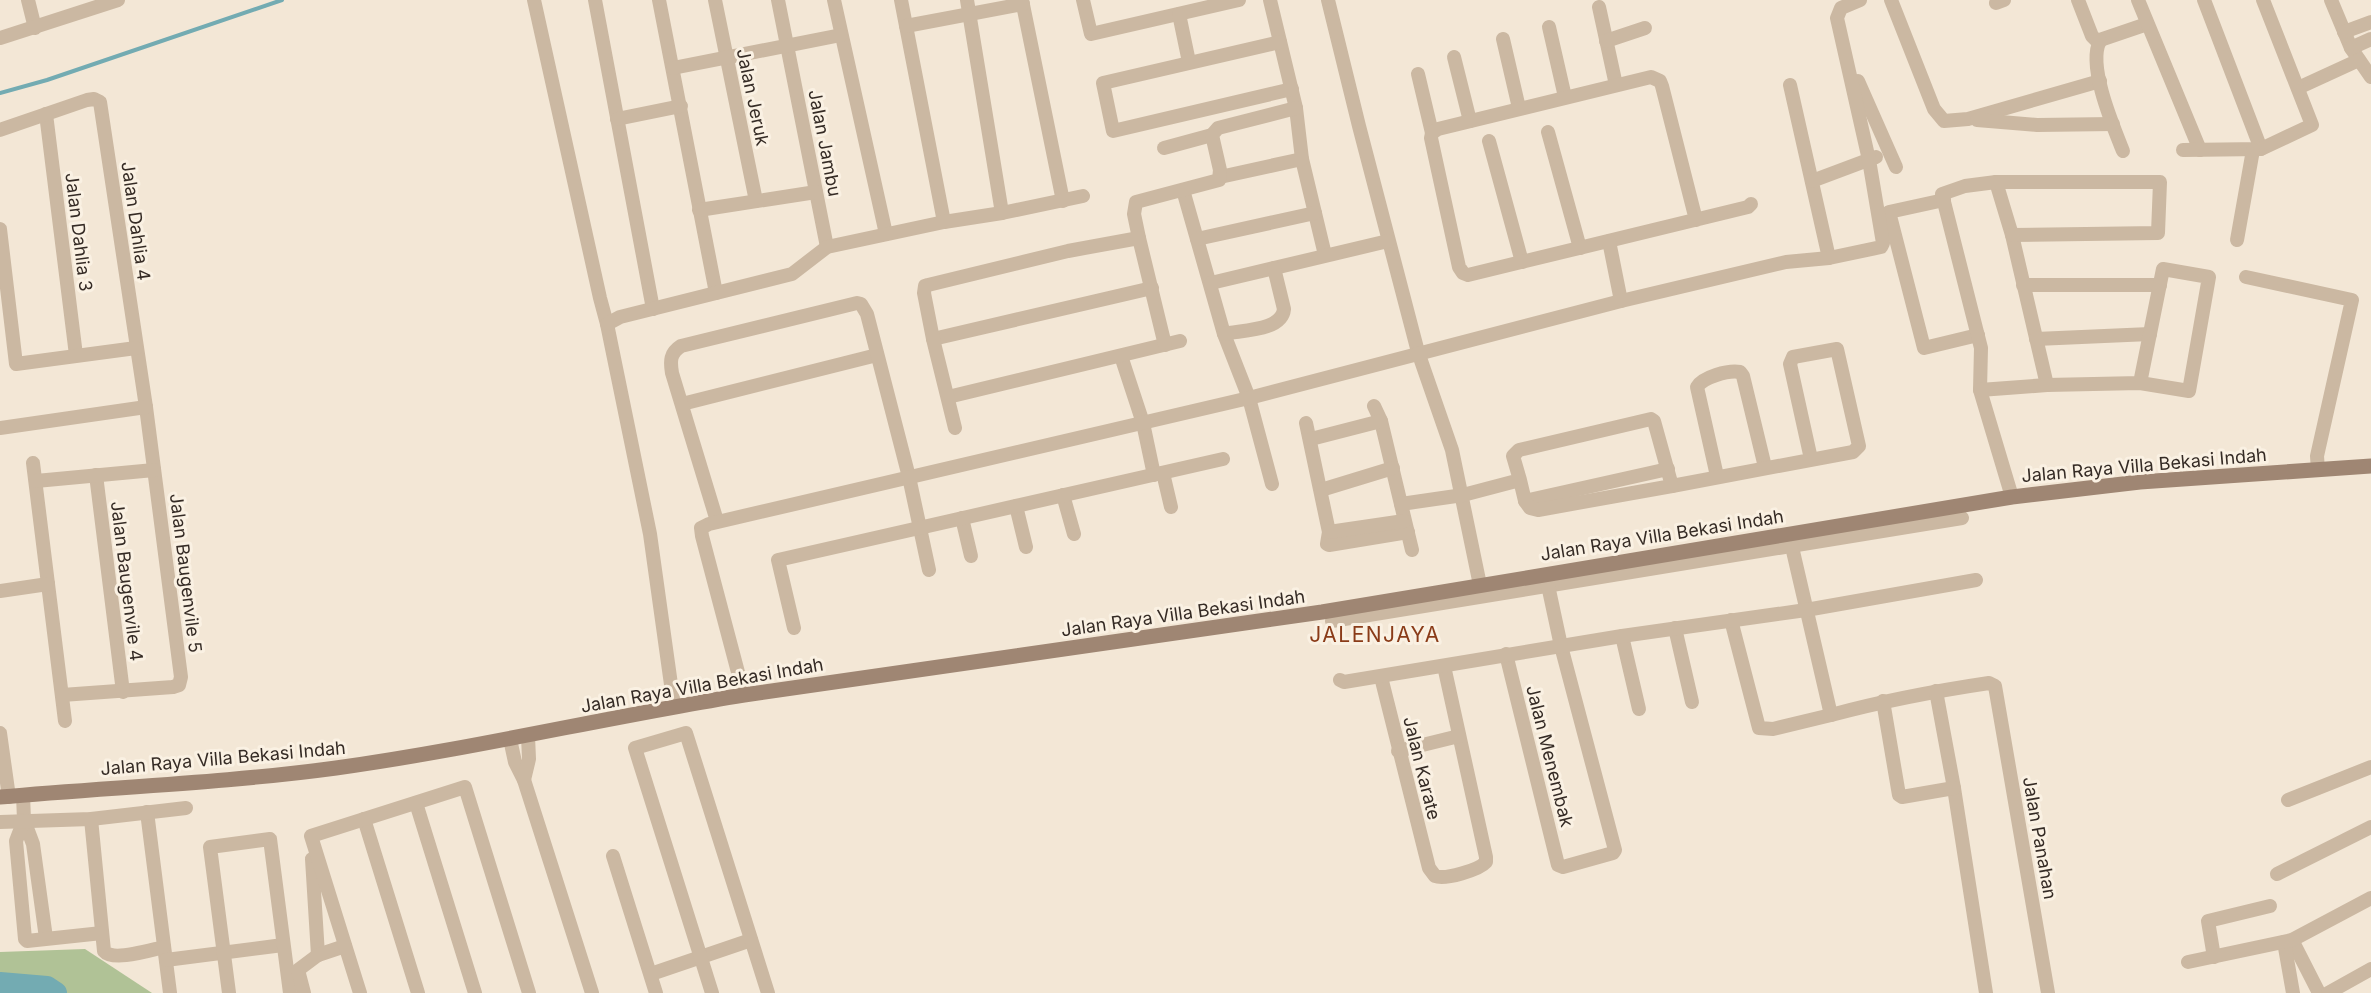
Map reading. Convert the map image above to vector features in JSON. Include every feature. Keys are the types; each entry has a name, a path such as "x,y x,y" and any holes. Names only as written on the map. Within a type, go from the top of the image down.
{"main road":[{"name":"Jalan Raya Villa Bekasi Indah","path":"10,796 334,768 528,736 744,694 1322,612 1480,585 1547,579 1790,540 2012,497 2140,482 2371,466"}],"street":[{"path":"28,0 35,28"},
{"path":"0,38 35,28 80,6 118,0"},
{"path":"534,0 607,324 650,534 674,706"},
{"path":"595,0 653,309"},
{"path":"659,0 716,293"},
{"name":"Jalan Jeruk","path":"715,0 756,201"},
{"name":"Jalan Jambu","path":"778,0 827,247"},
{"path":"834,0 886,234"},
{"path":"901,0 944,222"},
{"path":"967,0 1002,213"},
{"path":"1083,0 1091,34 1239,0"},
{"path":"1270,0 1292,89 1302,159 1325,255"},
{"path":"1328,0 1418,352 1452,450 1480,585"},
{"path":"744,694 701,532 705,526 717,521 1249,398 1418,352 1786,262 1829,258 1881,247 1883,243 1869,160 1837,18 1838,11 1845,3 1860,0"},
{"path":"1892,0 1938,116 1944,121 1968,119 2037,125 2113,124"},
{"path":"2078,0 2094,39 2100,41 2147,24"},
{"path":"2138,0 2200,150"},
{"path":"2204,0 2257,150 2237,240"},
{"path":"2183,150 2257,150 2312,125 2263,0"},
{"path":"2331,0 2351,48 2371,77"},
{"path":"906,26 971,15 1022,2 1063,201"},
{"path":"1599,7 1616,85"},
{"path":"1179,14 1189,62"},
{"path":"2344,32 2371,22"},
{"path":"1549,27 1565,97"},
{"path":"1606,41 1645,28"},
{"path":"673,68 841,35"},
{"path":"1503,39 1519,108"},
{"path":"2351,48 2371,39"},
{"path":"2100,41 2096,48 2100,81 2123,151"},
{"path":"1280,42 1103,83 1113,131 1292,89"},
{"path":"1847,55 1896,167"},
{"path":"1454,57 1470,121"},
{"path":"2298,88 2359,60"},
{"path":"1418,74 1459,267 1463,273 1468,275 1748,207 1751,204"},
{"path":"1432,134 1438,129 1651,77 1660,81 1696,220"},
{"path":"1968,119 2100,81"},
{"path":"1790,85 1829,258"},
{"name":"Jalan Dahlia 4","path":"46,114 87,100 98,100 101,106 146,407"},
{"path":"617,119 681,106"},
{"path":"1164,148 1212,135 1218,128 1296,108"},
{"path":"0,130 46,114"},
{"name":"Jalan Dahlia 3","path":"46,114 76,355"},
{"path":"1548,132 1580,248"},
{"path":"1212,135 1220,177"},
{"path":"1489,141 1522,262"},
{"path":"1812,181 1889,153"},
{"path":"1165,345 1134,214 1136,202 1216,182 1220,177 1302,159"},
{"path":"1996,182 2012,235 2047,385"},
{"path":"2012,235 2158,233 2160,182 1996,182 1965,186 1942,194 1981,348 1980,390 2012,497"},
{"path":"1183,190 1224,334 1249,398 1272,484"},
{"path":"699,210 816,192"},
{"path":"607,324 620,317 792,274 827,247 1083,196"},
{"path":"1944,200 1889,212 1924,348 1978,335"},
{"path":"1197,239 1315,213"},
{"path":"0,229 3,273 16,364 136,348"},
{"path":"955,428 933,339 924,292 925,286 1068,251 1139,238"},
{"path":"1211,283 1388,241"},
{"path":"1609,241 1622,301"},
{"path":"1224,334 1270,325 1279,321 1284,315 1274,268"},
{"path":"1980,390 2047,385 2140,383 2189,392 2209,277 2163,269 2140,383"},
{"path":"2246,277 2352,300 2318,456 2318,470"},
{"path":"2023,285 2160,285"},
{"path":"933,339 1152,288"},
{"path":"717,521 670,365 671,356 681,346 857,303 861,304 867,314 909,477 929,570"},
{"path":"2036,339 2150,334"},
{"path":"948,398 1180,341"},
{"path":"1672,486 1654,421 1651,419 1519,450 1514,456 1525,501 1530,508 1538,510 1672,486 1765,467 1853,452 1859,446 1837,349 1793,357 1790,364 1811,459"},
{"path":"682,404 877,355"},
{"path":"1120,356 1171,507"},
{"path":"1717,476 1697,387 1701,381 1734,371 1740,372 1743,376 1765,467"},
{"path":"1374,406 1381,421 1412,550"},
{"path":"0,428 146,407"},
{"name":"Jalan Baugenvile 5","path":"123,692 173,687 181,682 146,407"},
{"path":"1311,439 1381,421"},
{"path":"1306,423 1329,532 1406,527"},
{"path":"794,628 778,560 1223,459"},
{"path":"33,463 65,721"},
{"path":"1321,490 1392,468"},
{"path":"1525,501 1668,469"},
{"path":"36,481 154,470"},
{"name":"Jalan Baugenvile 4","path":"96,475 123,692"},
{"path":"1401,504 1463,495 1520,480"},
{"path":"1063,495 1074,534"},
{"path":"1016,506 1026,547"},
{"path":"962,518 971,556"},
{"path":"1831,715 1790,540 1962,518"},
{"path":"1332,621 1547,579 1561,646"},
{"path":"1340,680 1344,682 1381,677 1506,654 1806,610 1976,580"},
{"path":"0,591 48,584"},
{"path":"1731,620 1759,728 1773,729 1882,701 1936,691 1954,788 1986,993"},
{"path":"1676,628 1692,702"},
{"path":"1622,636 1639,709"},
{"name":"Jalan Menembak","path":"1506,654 1559,867 1613,854 1615,851 1561,646"},
{"path":"1398,751 1459,736 1444,666"},
{"name":"Jalan Karate","path":"1381,677 1429,868 1435,876 1443,878 1480,867 1486,862 1485,848 1459,736"},
{"name":"Jalan Panahan","path":"1936,691 1989,683 1996,690 2049,993"},
{"path":"62,695 123,692"},
{"path":"1882,701 1899,795 1902,797 1954,788"},
{"path":"0,733 10,796 24,820 33,844 46,938"},
{"path":"712,993 635,748 686,733 768,993"},
{"path":"524,780 530,759 528,736"},
{"path":"510,739 515,762 524,780 592,993"},
{"path":"2288,800 2371,767"},
{"path":"311,836 465,788 529,993"},
{"path":"416,803 475,993"},
{"path":"0,822 92,819 186,808"},
{"path":"147,812 170,993"},
{"path":"92,819 103,947 110,956 224,952 284,945"},
{"path":"364,819 418,993"},
{"path":"24,820 16,841 24,934 27,941 102,933"},
{"path":"2277,874 2371,827"},
{"path":"311,836 360,993"},
{"path":"311,836 318,955"},
{"path":"229,993 210,847 270,839 290,993"},
{"path":"614,856 657,993"},
{"path":"2188,962 2288,941 2371,898"},
{"path":"2214,957 2208,921 2270,906"},
{"path":"651,974 751,940"},
{"path":"2288,941 2293,993"},
{"path":"2288,941 2319,993"},
{"path":"304,993 298,970 318,955 345,946"},
{"path":"2328,993 2371,969"}],"green space":[{"path":"85,949 152,993 0,993 0,952"}],"waterway":[{"path":"0,93 47,80 282,0"},
{"path":"0,983 47,987 56,993"}],"district":[{"name":"JALENJAYA","path":"1375,634"}]}
